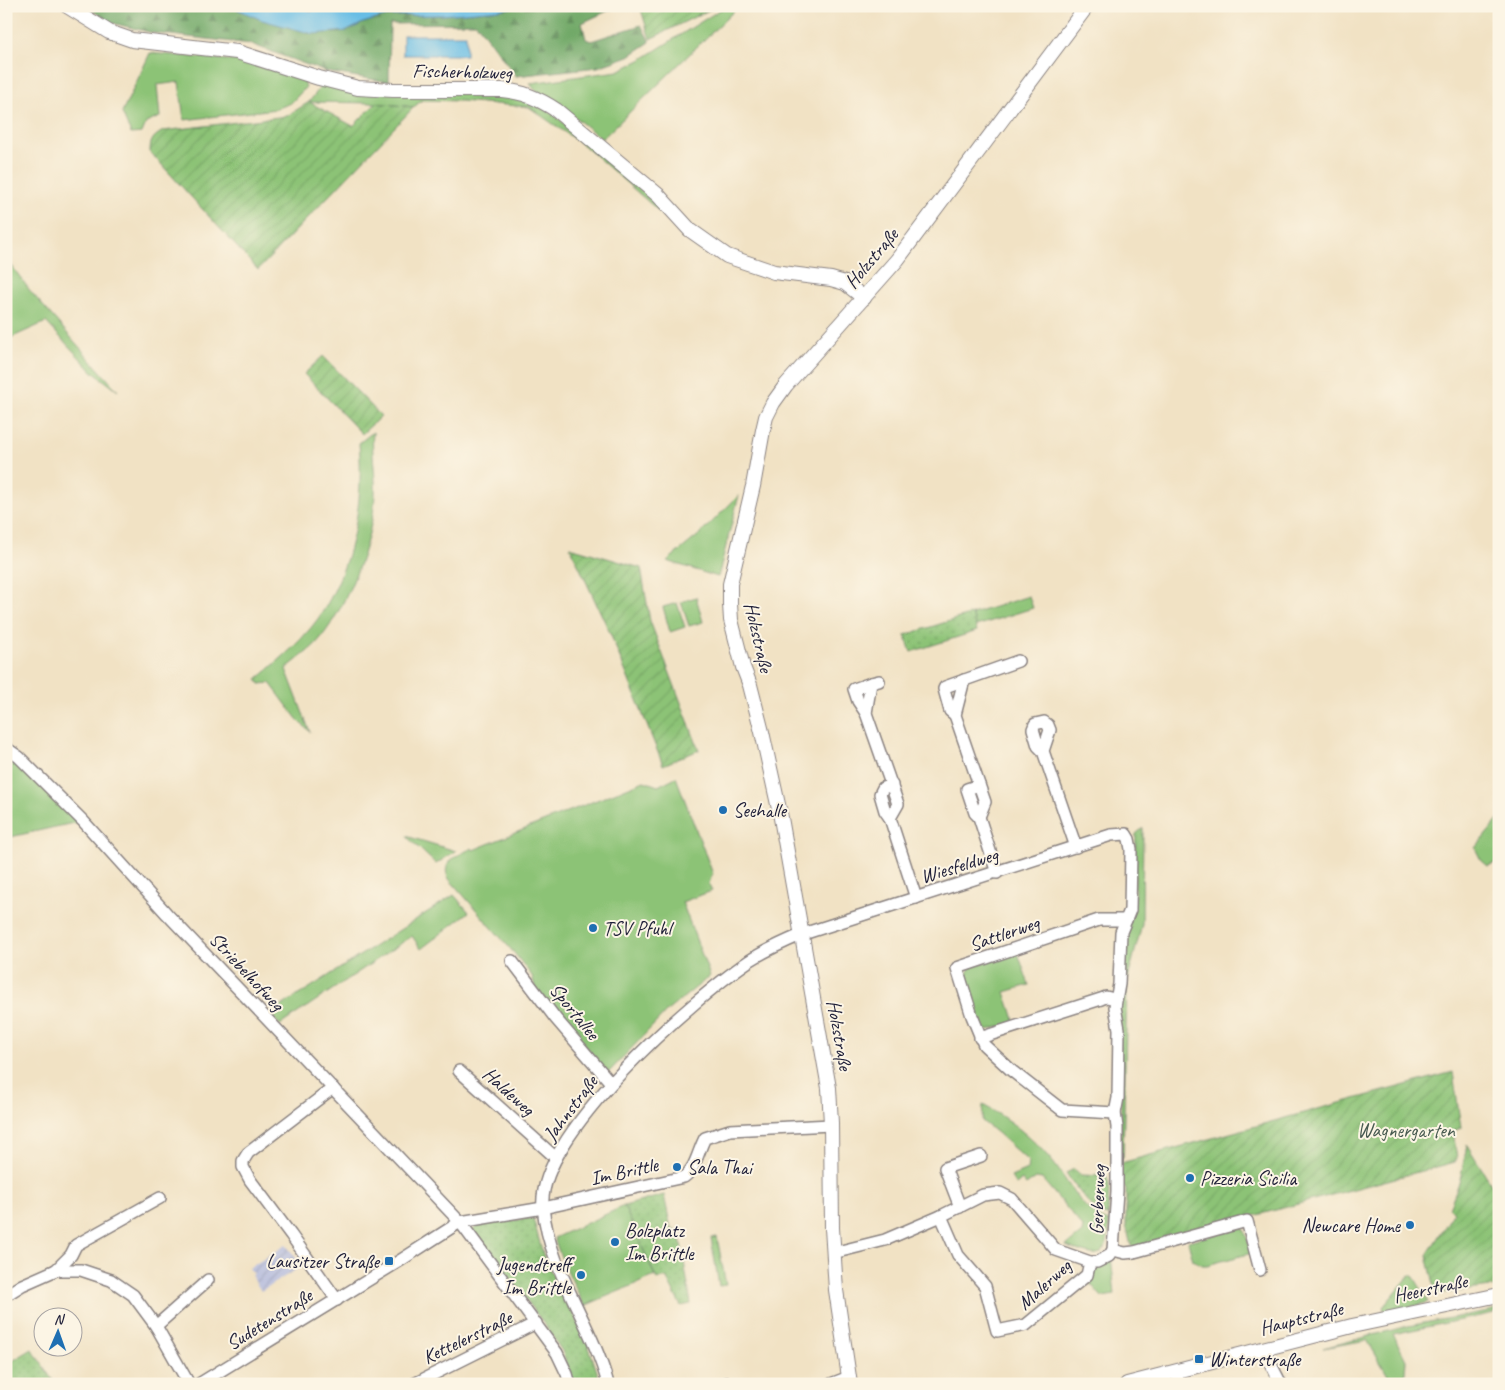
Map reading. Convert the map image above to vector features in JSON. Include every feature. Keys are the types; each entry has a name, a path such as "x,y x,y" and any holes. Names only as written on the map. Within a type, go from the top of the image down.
{"street":[{"name":"Fischerholzweg","path":"66,6 109,32 132,40 237,52 319,78 358,88 393,90 502,90 520,92 540,99 556,110 658,195 690,230 727,256 774,272 831,279 845,283 864,298"},
{"name":"Holzstraße","path":"850,1380 836,1290 833,1253 831,1100 803,934 767,753 731,620 730,584 766,417 773,403 786,385 903,252 1087,6"},
{"path":"996,873 979,817 985,802 955,715 950,711 944,689 945,686 1018,662"},
{"path":"955,715 964,680"},
{"path":"866,713 875,682 854,689 858,701 866,713 898,804 890,818 916,898"},
{"name":"Striebelhofweg","path":"6,748 19,757 62,800 167,914 460,1222 557,1353 570,1384"},
{"path":"1043,751 1076,847"},
{"name":"Wiesfeldweg","path":"803,934 1112,835 1126,834"},
{"name":"Gerberweg","path":"833,1253 885,1240 993,1193 1006,1194 1012,1199 1056,1250 1090,1262 1104,1260 1109,1256 1113,1250 1116,1191 1117,1126 1115,1112 1118,1098 1119,1029 1115,999 1120,984 1121,932 1130,910 1131,849 1126,834"},
{"name":"Sattlerweg","path":"980,1038 956,968 1099,920 1126,920"},
{"name":"Jahnstraße","path":"608,1384 593,1341 557,1266 547,1234 543,1208 544,1189 556,1158 584,1116 611,1083 646,1047 727,976 768,950 803,934"},
{"name":"Sportallee","path":"512,961 560,1025 611,1083"},
{"path":"1115,999 1102,998 980,1038 1012,1072 1062,1110 1115,1112"},
{"name":"Haldeweg","path":"459,1071 556,1158"},
{"path":"333,1088 248,1153 243,1161 243,1167 250,1180 337,1300"},
{"name":"Im Brittle","path":"460,1222 543,1208 684,1177 692,1170 699,1150 706,1138 727,1130 831,1125"},
{"path":"960,1207 944,1168 981,1156"},
{"path":"6,1294 56,1270 71,1255 76,1245 160,1198"},
{"name":"Malerweg","path":"941,1216 958,1255 985,1286 997,1331 1026,1326 1087,1275 1090,1262"},
{"path":"1113,1250 1126,1253 1134,1252 1247,1221 1260,1270"},
{"name":"Sudetenstraße","path":"199,1384 460,1222"},
{"path":"71,1255 74,1264 81,1270"},
{"path":"56,1270 81,1270 111,1280 133,1295 156,1326 189,1384"},
{"path":"156,1326 208,1280"},
{"name":"Heerstraße","path":"1369,1322 1499,1295"},
{"name":"Hauptstraße","path":"1127,1384 1178,1377 1263,1349 1369,1322"},
{"name":"Kettelerstraße","path":"414,1384 536,1323"},
{"path":"1263,1349 1281,1384"},
{"path":"831,1384 850,1380"}],"shaded area":[{"path":"286,1245 302,1266 261,1291 249,1268"}],"green space":[{"path":"85,6 230,6 262,20 347,31 363,23 386,16 443,15 499,10 519,6 618,6 582,23 586,39 591,41 641,25 650,42 629,56 598,67 516,76 476,23 390,24 389,82 326,72 251,44 153,33 112,23"},
{"path":"640,6 717,6 650,39"},
{"path":"726,6 739,6 602,139 557,103 534,89 530,83 618,71 642,59"},
{"path":"150,53 239,61 303,79 306,87 291,103 276,109 184,120 179,82 157,85 160,117 146,123 142,133 131,134 122,113"},
{"path":"322,85 500,95 532,103 553,114 615,165 693,241 587,148 529,107 422,100 414,107 376,103 309,102"},
{"path":"309,102 353,126 376,103 414,107 258,270 150,152 151,142 154,137 163,131 287,116"},
{"path":"6,258 31,292 118,391 93,372 46,322 6,340"},
{"path":"323,356 381,416 362,434 304,374"},
{"path":"373,432 375,485 373,511 365,550 358,570 340,608 320,639 286,669 310,732 297,719 270,683 260,684 257,679 285,655 311,628 335,589 350,549 355,528 360,485 359,443"},
{"path":"739,495 718,577 667,561 700,534"},
{"path":"570,547 641,568 650,621 699,750 663,765 610,633"},
{"path":"1029,596 1033,608 976,626 972,614"},
{"path":"696,597 703,622 689,626 681,602"},
{"path":"677,603 685,627 670,632 663,607"},
{"path":"972,614 977,631 911,652 905,635"},
{"path":"6,754 16,761 78,822 6,838"},
{"name":"TSV Pfuhl","path":"676,777 713,874 709,884 712,891 682,902 710,976 667,1011 608,1073 535,987 532,976 515,954 449,879 447,868 448,864 456,856 472,848 473,850 644,781 658,786"},
{"path":"1499,819 1499,853 1495,863 1488,866 1481,860 1475,848"},
{"path":"1143,828 1142,924 1127,982 1123,1158 1121,1159 1120,1014 1124,934 1134,905 1136,834"},
{"path":"406,836 456,851 436,864"},
{"path":"454,895 469,912 421,949 412,936 280,1025 269,1014"},
{"path":"1018,953 1029,985 1005,992 1015,1022 985,1031 982,1030 963,981 971,966"},
{"name":"Wagnergarten","path":"1453,1072 1461,1128 1453,1131 1457,1158 1455,1162 1134,1248 1131,1246 1126,1225 1126,1190 1122,1183 1121,1163"},
{"path":"983,1105 1002,1116 1029,1137 1052,1161 1091,1212 1109,1222 1106,1244 1099,1254 1086,1253 1066,1246 1082,1233 1083,1227 1042,1179 1036,1178 1026,1185 1022,1180 1016,1185 1011,1177 1027,1170 1028,1161 982,1121"},
{"path":"1467,1145 1499,1196 1499,1286 1436,1294 1427,1255 1454,1212 1449,1208 1460,1180"},
{"path":"1074,1169 1081,1175 1106,1176 1109,1184 1108,1216 1097,1211 1074,1185 1066,1173"},
{"path":"664,1195 671,1229 679,1231 691,1304 681,1306 666,1277 657,1280 624,1206"},
{"name":"Bolzplatz Im Brittle","path":"624,1206 655,1276 584,1306 554,1238"},
{"path":"533,1218 545,1261 587,1341 601,1384 574,1384 562,1351 542,1321 473,1230 478,1225"},
{"path":"1241,1228 1244,1229 1252,1253 1207,1265 1202,1265 1193,1260 1188,1241"},
{"path":"717,1237 726,1285 719,1286 711,1238"},
{"path":"1111,1256 1115,1295 1102,1297 1087,1280 1094,1266"},
{"path":"1410,1275 1414,1277 1429,1302 1392,1312 1384,1310 1383,1307"},
{"path":"1499,1309 1499,1312 1393,1334 1406,1360 1404,1384 1393,1384 1367,1340 1323,1348 1408,1326"},
{"path":"32,1349 32,1358 38,1358 55,1384 6,1384 6,1365"}],"water":[{"path":"230,6 305,6 310,12 317,8 317,6 519,6 499,10 443,15 387,16 363,23 347,31 313,34 262,20"},
{"path":"403,35 466,35 466,55 403,55"}],"place":[{"name":"Seehalle","path":"723,810"},
{"name":"TSV Pfuhl","path":"593,928"},
{"name":"Sala Thai","path":"677,1167"},
{"name":"Pizzeria Sicilia","path":"1190,1178"},
{"name":"Newcare Home","path":"1410,1225"},
{"name":"Bolzplatz Im Brittle","path":"615,1242"},
{"name":"Lausitzer Straße","path":"389,1261"},
{"name":"Jugendtreff Im Brittle","path":"581,1275"},
{"name":"Winterstraße","path":"1199,1359"}]}
